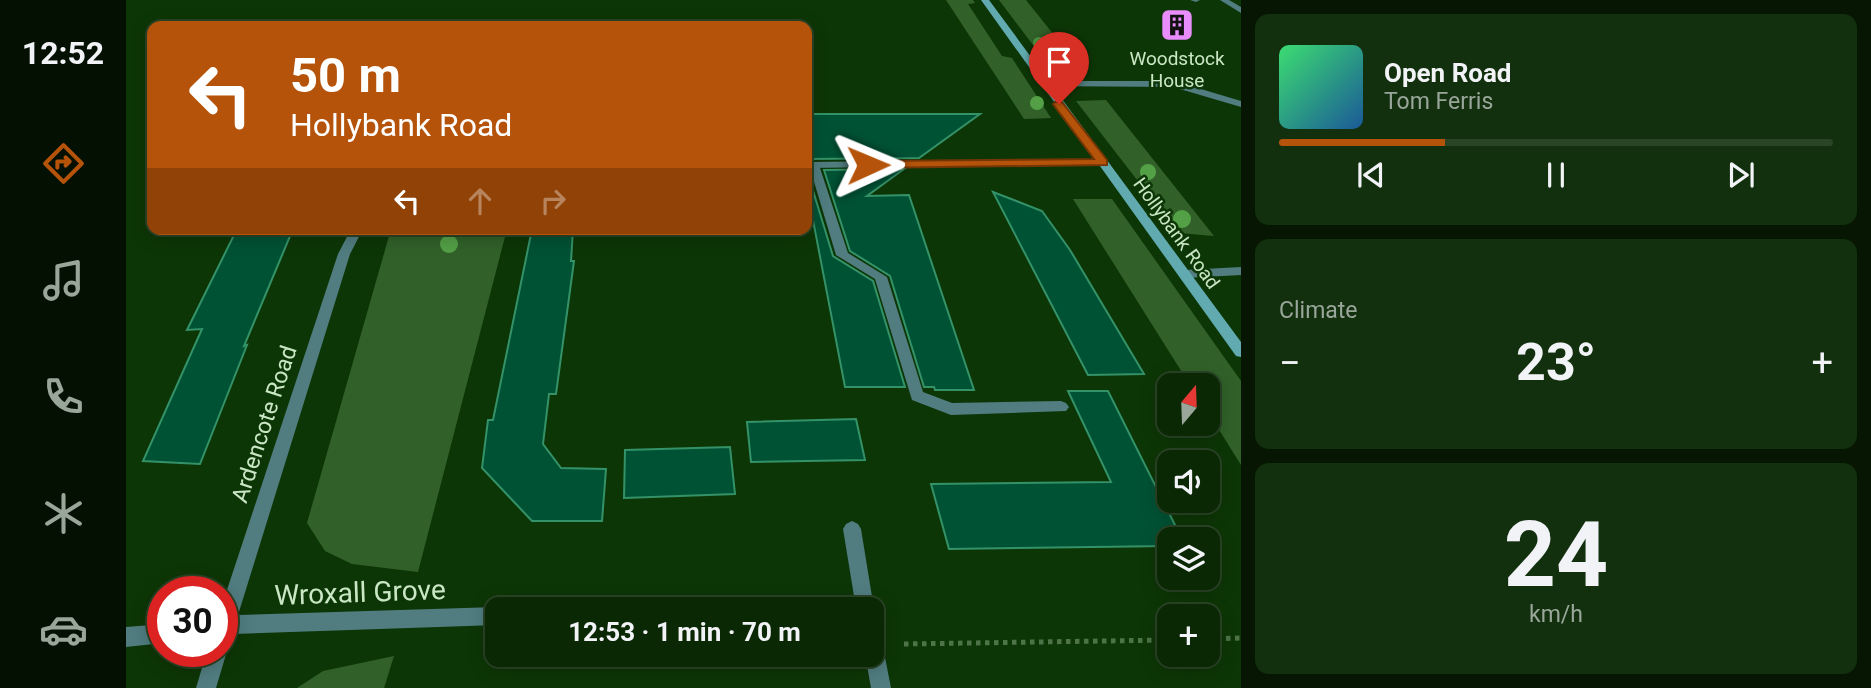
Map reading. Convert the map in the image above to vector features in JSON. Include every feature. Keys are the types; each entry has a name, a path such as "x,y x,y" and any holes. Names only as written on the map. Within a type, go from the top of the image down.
{"street":[{"name":"Hollybank Road","path":"985,0 1241,352"},
{"path":"1224,0 1241,11"},
{"path":"1044,84 1174,84 1241,104"},
{"path":"812,165 1103,162"},
{"path":"812,171 842,255 881,277 917,396 951,409 1061,407"},
{"name":"Ardencote Road","path":"238,582 344,254 354,235"},
{"path":"1185,274 1241,271"},
{"path":"852,529 862,597"},
{"name":"Wroxall Grove","path":"238,627 485,617"},
{"path":"126,637 147,635"},
{"path":"206,688 212,667"},
{"path":"877,667 881,688"}],"path":[{"path":"1220,639 1241,638"},
{"path":"884,643 1157,640"}],"green space":[{"path":"946,0 973,0 975,3 968,4 1002,56 1012,58 1051,118 1024,119"},
{"path":"999,0 1026,0 1078,65 1048,65"},
{"path":"1106,100 1214,236 1178,233 1076,101"},
{"path":"1073,199 1112,199 1241,381 1241,465 1220,431 1220,373 1182,373"},
{"path":"389,235 505,235 418,572 352,564 325,551 307,523"},
{"path":"394,656 384,688 297,688 323,671"}],"building":[{"path":"812,114 980,114 919,158 812,159"},
{"path":"904,169 867,196 909,195 974,390 935,390 934,387 924,387 890,276 850,251 824,170"},
{"path":"812,187 833,256 873,281 905,387 845,387 813,220"},
{"path":"993,192 1042,211 1070,250 1144,374 1088,375"},
{"path":"234,235 290,235 244,346 247,345 200,464 143,461 202,329 187,330"},
{"path":"531,235 573,235 571,261 574,261 556,394 549,394 543,444 561,468 606,469 602,521 532,521 482,468 488,420 493,420"},
{"path":"1068,391 1108,391 1157,489 1157,513 1169,513 1176,527 1157,527 1157,546 949,549 931,484 1111,482"},
{"path":"856,419 865,460 751,462 747,422"},
{"path":"730,447 735,494 624,498 625,450"}],"place":[{"name":"Woodstock House","path":"1177,25"}],"route":[{"path":"868,165 1103,162 1059,104"}]}
